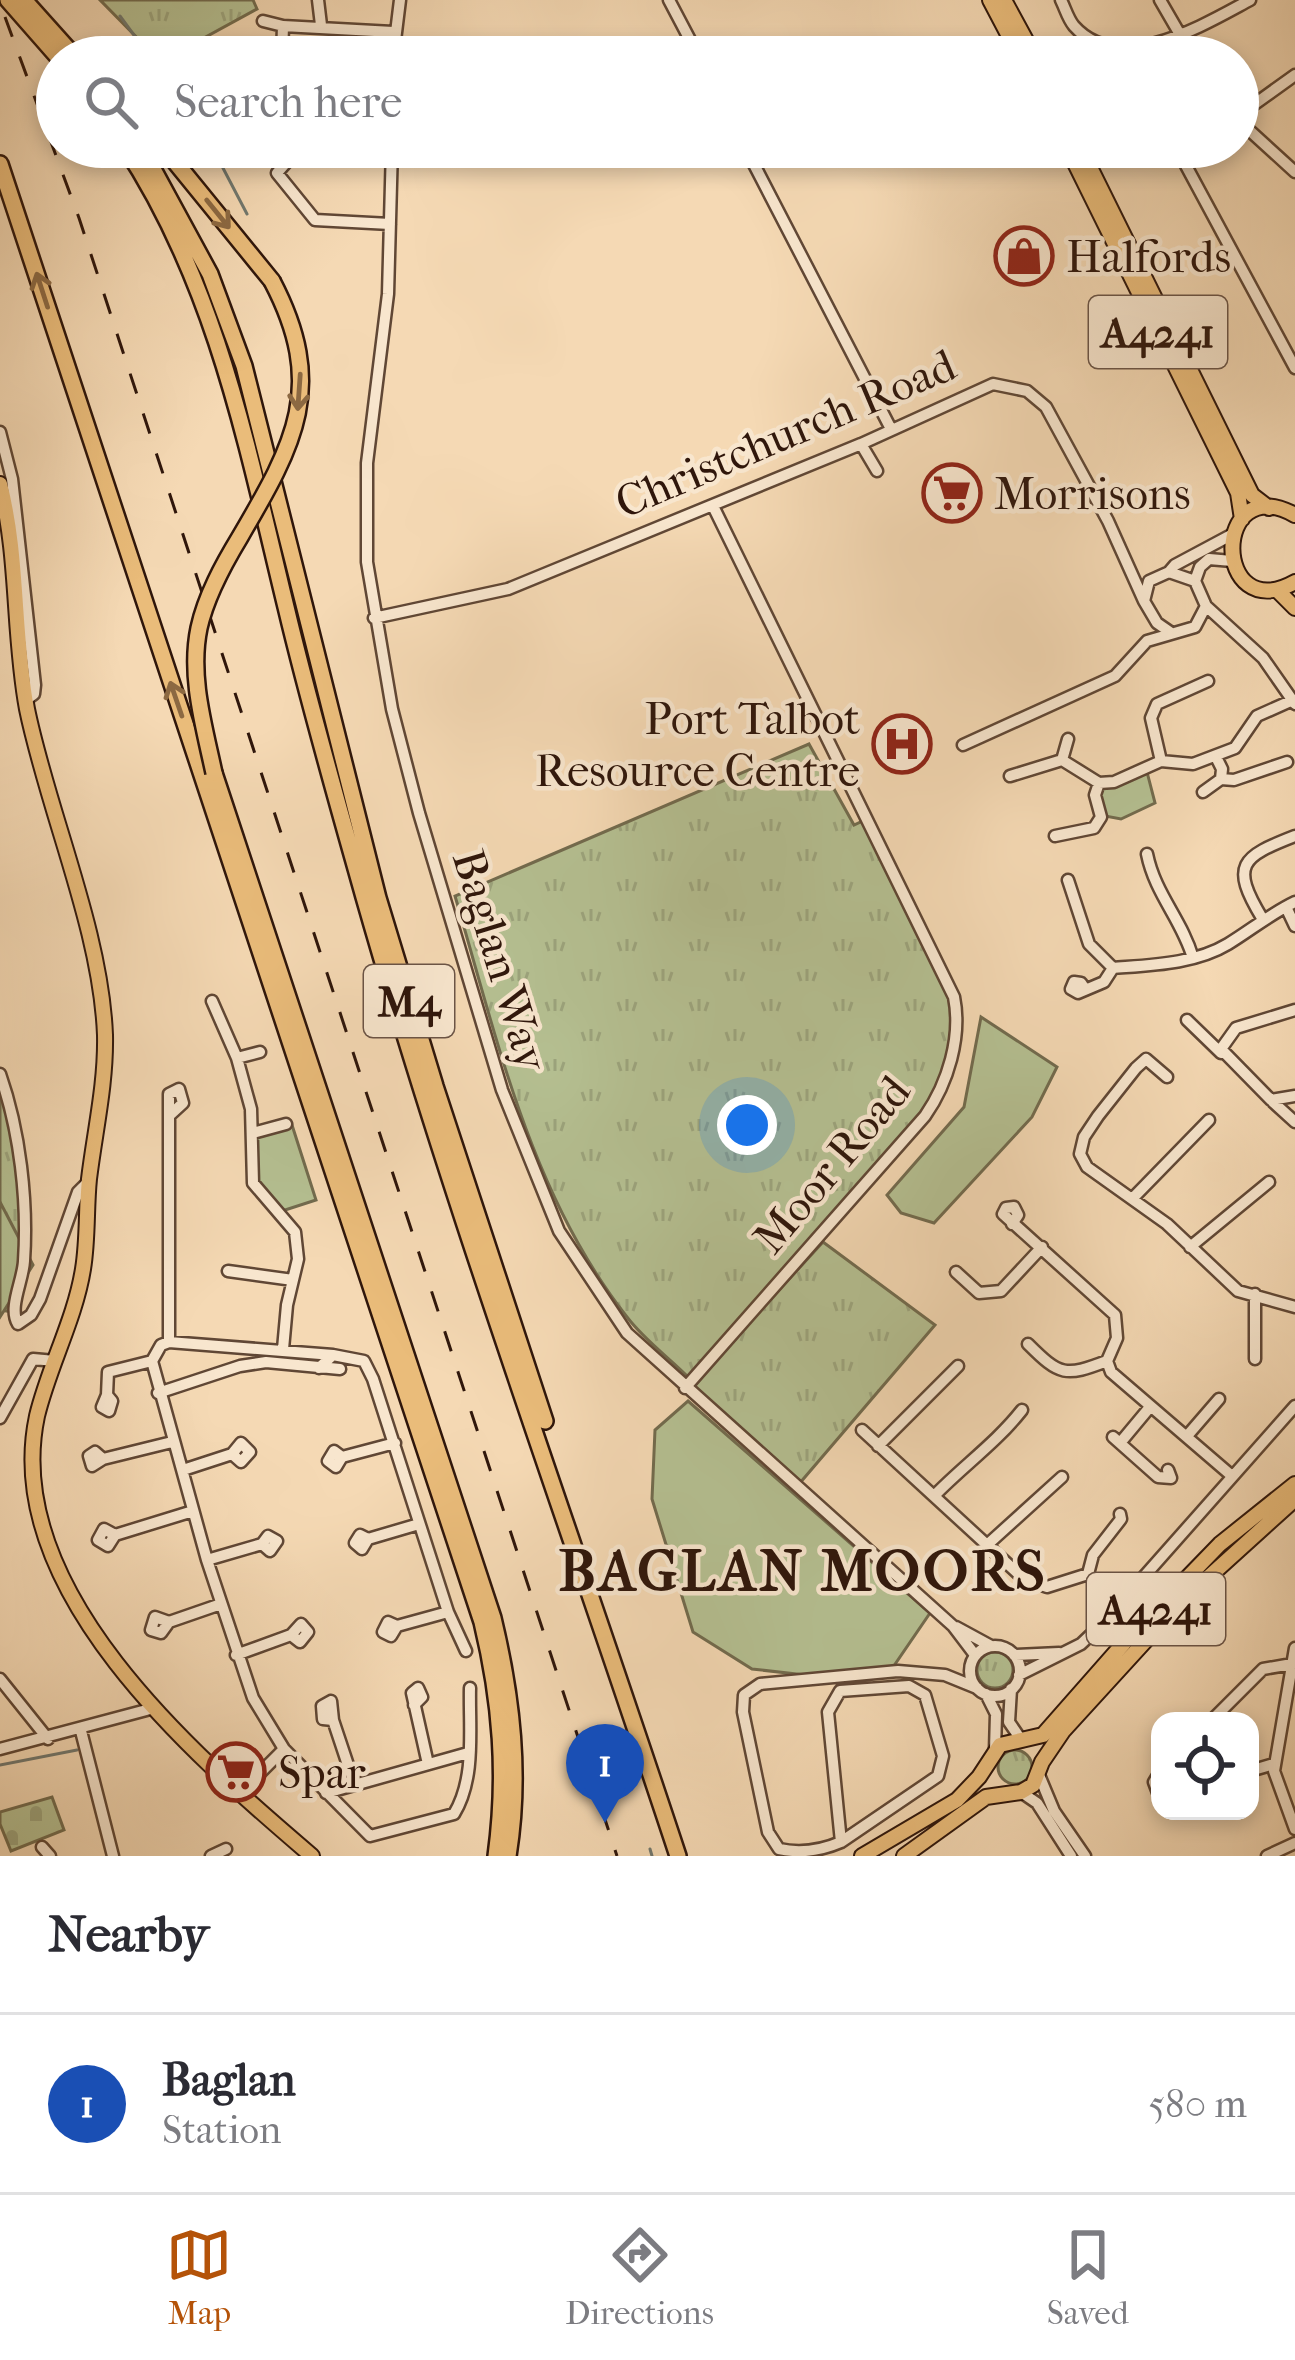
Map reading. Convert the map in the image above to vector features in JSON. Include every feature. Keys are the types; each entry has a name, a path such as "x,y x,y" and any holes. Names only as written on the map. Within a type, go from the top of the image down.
{"highway":[{"path":"8,0 40,36"},
{"path":"24,0 57,36"},
{"path":"0,164 482,1622 494,1672 502,1747 496,1856"},
{"name":"M4","path":"137,168 175,235 214,325 312,709 393,996 677,1856"},
{"name":"M4","path":"152,168 203,259 244,366 326,705 400,973 688,1856"},
{"name":"M4","path":"180,168 272,281 296,335 300,400 274,479 229,556 199,630 199,701 214,773 493,1618 512,1725 515,1787 508,1856"}],"main road":[{"path":"990,0 1009,36"},
{"path":"1004,0 1024,36"},
{"name":"A4241","path":"1077,168 1238,493 1242,519"},
{"name":"A4241","path":"1090,168 1252,495 1269,508"},
{"path":"0,484 26,700 102,1001 104,1079 89,1181 83,1269 36,1418 32,1468 37,1514 49,1553 81,1614 154,1708 239,1794 312,1856"},
{"path":"1295,515 1269,508 1242,519 1232,535 1232,561 1249,584 1277,590 1295,608"},
{"path":"1277,590 1295,582"},
{"name":"A4241","path":"992,1754 1007,1742 1043,1735 1060,1720 1124,1643 1220,1544 1295,1484"},
{"name":"A4241","path":"904,1856 986,1796 1034,1785 1047,1752 1063,1731 1179,1604 1295,1499"},
{"path":"992,1754 991,1778 1013,1792"},
{"path":"862,1856 957,1800 992,1754"}],"street":[{"path":"318,0 321,25"},
{"path":"393,36 400,0"},
{"path":"669,0 687,36"},
{"path":"1061,0 1073,25 1088,36"},
{"path":"1160,0 1179,36"},
{"path":"1182,36 1250,0"},
{"path":"263,21 393,32"},
{"path":"283,26 283,36"},
{"path":"1259,102 1295,75"},
{"path":"1259,138 1295,172"},
{"path":"281,168 277,173 314,220 390,224"},
{"name":"Baglan Way","path":"391,168 388,294 367,463 367,562 392,709 502,1090 559,1231 627,1333 953,1626 975,1655"},
{"path":"756,168 891,429"},
{"path":"1187,168 1295,368"},
{"name":"Christchurch Road","path":"374,618 508,589 861,444 986,385 1009,385 1041,401 1144,601"},
{"path":"0,432 12,479 34,686 34,694 26,700"},
{"path":"861,444 877,471"},
{"name":"Moor Road","path":"685,1388 925,1116 945,1076 957,1018 954,997 713,506"},
{"path":"1131,568 1145,577 1169,572 1232,535"},
{"path":"1010,776 1062,760 1099,783 1114,782 1161,761 1193,764 1235,748 1257,716 1294,702 1263,658 1206,606 1195,581 1209,559 1232,561"},
{"path":"1169,572 1195,581"},
{"path":"1153,577 1144,601 1152,617 1170,632"},
{"path":"1196,627 1206,606"},
{"path":"1147,641 1152,617"},
{"path":"963,745 1115,676 1147,641 1196,627 1228,630"},
{"path":"1161,761 1150,718 1157,704 1208,681"},
{"path":"1062,760 1068,739"},
{"path":"1216,757 1221,779"},
{"path":"1203,792 1221,779 1234,780 1287,763"},
{"path":"1055,836 1094,827 1101,817 1096,795 1099,783"},
{"path":"1262,918 1244,889 1242,874 1248,859 1295,836"},
{"path":"1147,854 1152,878 1185,931 1193,958"},
{"path":"1068,880 1089,944 1113,968"},
{"path":"1113,968 1193,958 1226,946 1262,918 1291,904 1295,926"},
{"path":"1085,989 1104,982 1113,968"},
{"path":"212,1001 237,1058 251,1108 253,1184 295,1232 298,1259 283,1349"},
{"path":"1223,1055 1222,1045 1232,1031 1295,1010"},
{"path":"1187,1020 1295,1122"},
{"path":"237,1058 260,1052"},
{"path":"1167,1077 1146,1059 1126,1072 1091,1127 1080,1154 1087,1167 1132,1199 1238,1291 1295,1307"},
{"path":"0,1074 15,1134 25,1239 13,1312 18,1324 31,1315 40,1299 78,1192 89,1181"},
{"path":"1270,1100 1295,1096"},
{"path":"107,1395 108,1372 152,1360 165,1343 171,1114"},
{"path":"253,1133 286,1124"},
{"path":"1132,1199 1206,1128"},
{"path":"1190,1247 1269,1183"},
{"path":"1012,1224 1115,1316 1117,1338 1107,1361 1111,1372 1232,1476"},
{"path":"952,1289 958,1275 979,1293 1001,1292 1042,1247"},
{"path":"228,1271 243,1268 293,1280"},
{"path":"1251,1350 1255,1294"},
{"path":"165,1343 283,1349 364,1361 448,1612 466,1651"},
{"path":"1034,1344 1066,1374 1107,1361"},
{"path":"319,1369 333,1355"},
{"path":"0,1418 33,1359 55,1361"},
{"path":"152,1360 206,1560 253,1698 284,1749 370,1836 454,1814 465,1797 470,1769 470,1688"},
{"path":"158,1393 266,1362 340,1369"},
{"path":"878,1446 958,1366"},
{"path":"1186,1436 1219,1399"},
{"path":"1022,1741 1009,1722 1011,1689 1019,1675 1081,1644 1295,1406"},
{"path":"1150,1407 1116,1440 1158,1477"},
{"path":"934,1496 969,1459 994,1444 1022,1410"},
{"path":"862,1430 1024,1579 1047,1587 1088,1574"},
{"path":"103,1459 172,1442"},
{"path":"342,1457 395,1443"},
{"path":"182,1471 232,1454"},
{"path":"987,1545 1062,1478"},
{"path":"115,1535 193,1511"},
{"path":"1088,1574 1093,1556 1120,1514"},
{"path":"368,1540 419,1524"},
{"path":"206,1560 262,1544"},
{"path":"1088,1574 1123,1602"},
{"path":"1047,1587 1051,1604"},
{"path":"169,1622 221,1604"},
{"path":"398,1626 448,1612"},
{"name":"Baglan Way","path":"953,1626 991,1646"},
{"path":"236,1655 291,1635"},
{"path":"992,1754 996,1714 970,1668 975,1655 991,1646 1004,1647 1014,1655 1019,1675"},
{"path":"1295,1648 1274,1764 1295,1829"},
{"path":"1014,1655 1062,1653"},
{"path":"1220,1712 1263,1670 1292,1664"},
{"path":"945,1676 970,1668"},
{"path":"729,1697 744,1695 760,1684 898,1671 945,1676 999,1695 1011,1689"},
{"path":"0,1679 48,1739"},
{"path":"744,1695 743,1712 768,1832 779,1849 824,1850 841,1842 938,1775 944,1756 925,1695 909,1686 840,1691 833,1698 828,1712 841,1842"},
{"path":"414,1705 428,1764"},
{"path":"0,1750 154,1708"},
{"path":"333,1720 353,1783"},
{"path":"81,1731 113,1856"},
{"path":"239,1794 284,1749"},
{"path":"326,1792 467,1753"},
{"path":"1259,1769 1274,1764"},
{"path":"1039,1775 1054,1811 1085,1856"},
{"path":"1013,1792 1037,1803 1071,1856"},
{"path":"746,1805 762,1802"},
{"path":"1267,1856 1295,1843"},
{"path":"212,1856 226,1849"}],"green space":[{"path":"100,0 253,0 257,9 208,36 135,36"},
{"path":"809,744 854,825 867,819 954,997 957,1019 933,1105 692,1381 627,1317 566,1220 521,1116 455,896"},
{"path":"1147,772 1155,803 1121,819 1105,816 1100,796 1103,786"},
{"path":"981,1017 1057,1067 1032,1117 934,1223 901,1213 887,1195 964,1107"},
{"path":"0,1074 17,1163 22,1222 13,1312 0,1310"},
{"path":"292,1125 316,1200 282,1211 258,1186 257,1136"},
{"path":"0,1202 33,1265 0,1317"},
{"path":"823,1242 935,1325 799,1484 692,1385"},
{"path":"688,1401 930,1613 891,1670 814,1676 752,1669 693,1632 652,1499 655,1430"},
{"path":"995,1652 1008,1657 1013,1670 1008,1683 995,1688 982,1683 977,1670 982,1657"},
{"path":"1015,1750 1027,1755 1032,1767 1027,1779 1015,1784 1003,1779 998,1767 1003,1755"},
{"path":"52,1797 64,1830 11,1851 0,1812"}],"waterway":[{"path":"120,16 135,36"},
{"path":"223,168 247,214"},
{"path":"608,1745 617,1782 625,1794"},
{"path":"0,1765 77,1750"},
{"path":"650,1849 652,1856"}],"railway":[{"path":"5,17 36,101"},
{"path":"61,168 617,1856"}],"place":[{"name":"Halfords","path":"1024,256"},
{"name":"Morrisons","path":"952,493"},
{"name":"Port Talbot Resource Centre","path":"902,744"},
{"name":"Spar","path":"236,1772"},
{"name":"Baglan","path":"605,1823"}],"district":[{"name":"BAGLAN MOORS","path":"803,1570"}]}
